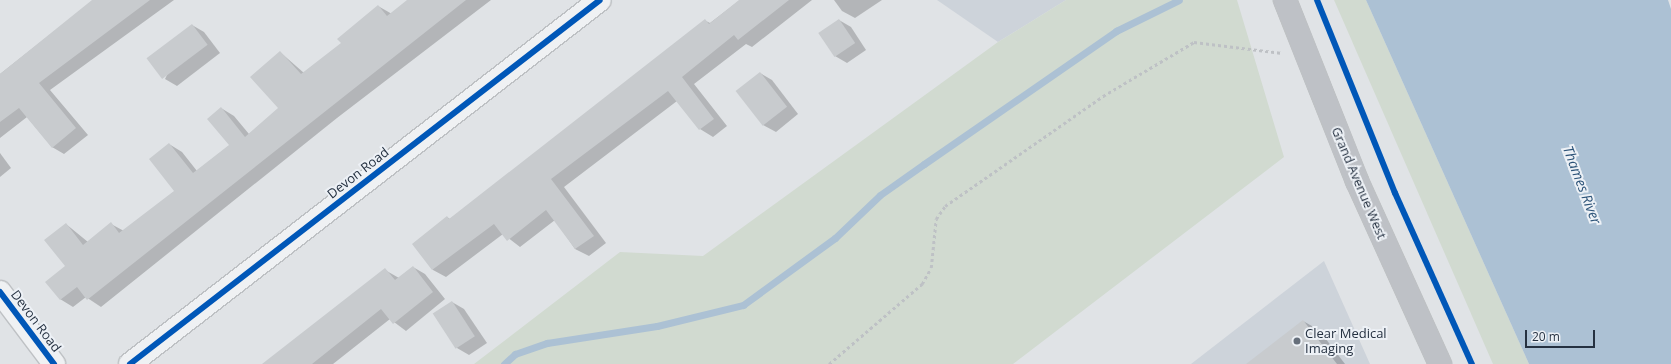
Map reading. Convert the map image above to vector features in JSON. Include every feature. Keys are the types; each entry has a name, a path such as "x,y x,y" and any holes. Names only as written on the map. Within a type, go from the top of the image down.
{"main road":[{"name":"Grand Avenue West","path":"1285,0 1357,181 1440,364"}],"street":[{"name":"Devon Road","path":"130,364 600,0"},
{"name":"Devon Road","path":"0,292 54,364"}],"path":[{"path":"829,364 922,284 931,268 936,219 945,206 1103,96 1194,42 1307,55"}],"shaded area":[{"path":"937,0 1066,0 998,42"},
{"path":"1066,0 1237,0 1284,157 1013,364 474,364 620,252 703,256 998,42"},
{"path":"1334,0 1366,0 1529,364 1493,364"},
{"path":"1324,261 1370,364 1191,364"}],"water":[{"name":"Thames River","path":"1366,0 1668,0 1671,9 1671,364 1529,364"}],"building":[{"path":"92,0 150,0 39,83 76,128 52,148 19,108 0,122 0,74"},
{"path":"407,0 466,0 87,300 77,287 60,300 45,282 65,266 44,240 66,223 83,245 111,222 119,233 174,191 149,159 169,143 193,173 229,145 207,119 221,107 245,137 278,108 250,77 280,51 301,74 341,43 337,39 378,5 387,16"},
{"path":"739,0 789,0 738,40 734,35 682,77 714,119 699,130 668,91 551,179 594,236 575,249 546,210 507,241 494,224 432,270 412,244 447,216 449,219 705,19 709,24"},
{"path":"839,19 855,43 834,57 818,33"},
{"path":"192,24 208,45 162,79 146,58"},
{"path":"760,72 787,107 763,126 736,91"},
{"path":"413,266 433,292 393,324 381,309 312,364 262,364 385,268 395,280"},
{"path":"452,301 475,336 456,349 433,314"},
{"name":"Clear Medical Imaging","path":"1303,320 1337,364 1246,364"}],"waterway":[{"path":"504,364 515,354 547,343 657,326 743,305 835,238 880,195 924,164 1116,31 1179,0"}],"cycle path":[{"path":"130,364 600,0"},
{"path":"1317,0 1395,193 1472,364"},
{"path":"0,292 54,364"}],"place":[{"name":"Clear Medical Imaging","path":"1297,341"}]}
